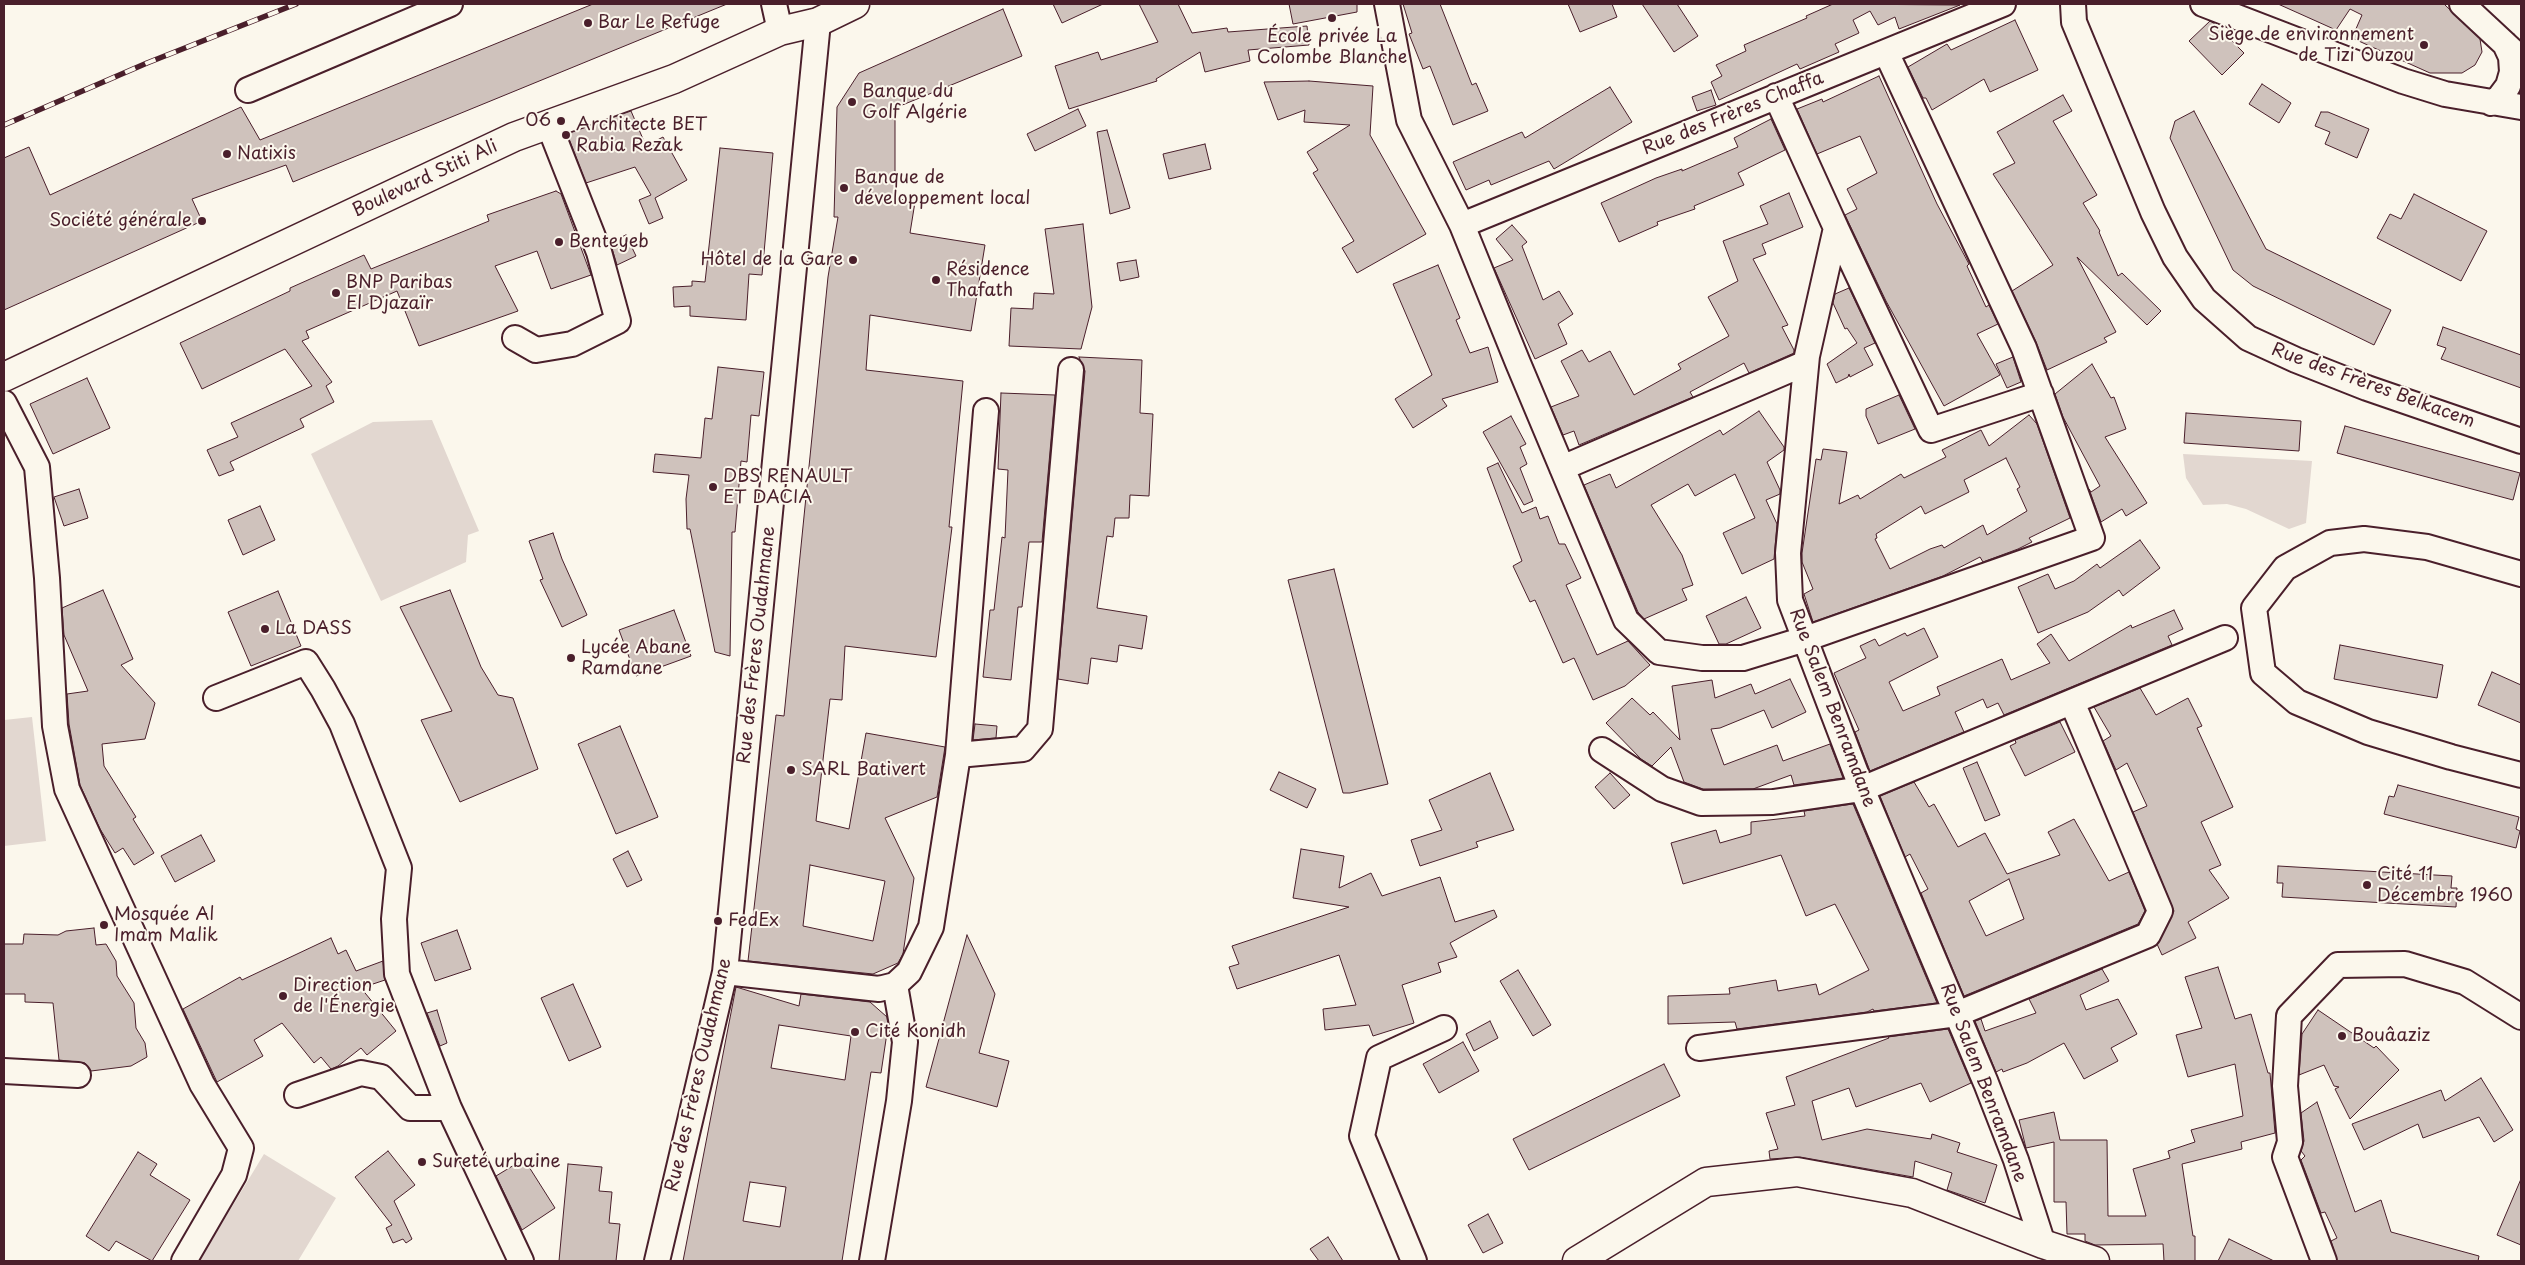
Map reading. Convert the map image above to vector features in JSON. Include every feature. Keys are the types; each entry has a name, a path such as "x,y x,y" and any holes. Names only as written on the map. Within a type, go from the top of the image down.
{"main road":[{"name":"Boulevard Stiti Ali","path":"4,377 514,137 674,79 780,31 818,22 855,4"},
{"path":"1577,1261 1706,1182 1797,1172 1912,1193 2043,1244 2095,1261"}],"street":[{"path":"248,90 450,4"},
{"path":"774,4 780,31"},
{"path":"1387,4 1410,120 1462,225 1626,620 1659,652 1702,658 1743,658 1805,639 2092,538 2024,348 1886,52"},
{"name":"Rue des Frères Chaffa","path":"1462,225 2004,4"},
{"name":"Rue des Frères Belkacem","path":"2073,4 2074,22 2154,212 2175,257 2204,300 2248,338 2296,360 2367,388 2521,441"},
{"path":"2203,4 2403,81 2445,94 2491,103 2521,106"},
{"path":"2462,4 2513,51 2512,72 2508,86 2499,98 2491,103"},
{"name":"Rue des Frères Oudahmane","path":"657,1261 725,972 818,22"},
{"path":"1776,96 1931,430 2042,394"},
{"path":"515,338 536,350 572,344 618,321 599,252 549,125"},
{"name":"Rue Salem Benramdane","path":"1836,228 1806,364 1788,553 1790,600 1862,789 2016,1160 2043,1244"},
{"path":"1562,468 1806,364"},
{"path":"958,754 1024,749 1032,742 1040,730 1071,370"},
{"path":"4,403 36,467 47,578 55,726 67,789 202,1084 241,1148 234,1175 184,1261"},
{"path":"725,972 878,989 895,985 909,972 931,928 958,754 986,411"},
{"path":"2521,574 2427,546 2364,539 2330,543 2284,568 2254,608 2263,673 2297,702 2368,732 2451,757 2521,775"},
{"path":"1602,750 1662,790 1701,802 1773,802 1862,789 2225,638"},
{"path":"216,698 306,662 342,724 399,868 394,919 397,974 449,1108 521,1261"},
{"path":"1698,1048 1957,1014 2148,935 2160,910 2072,702"},
{"path":"2324,1261 2285,1156 2290,1142 2285,1086 2289,1016 2338,964 2405,964 2465,982 2521,1016"},
{"path":"872,1261 899,1101 905,1042 895,985"},
{"path":"1414,1261 1362,1136 1379,1058 1444,1028"},
{"path":"4,1071 78,1075"},
{"path":"297,1095 361,1074 381,1077 410,1108 449,1108"}],"shaded area":[{"path":"432,420 479,531 468,535 466,562 381,601 311,454 373,422"},
{"path":"2183,454 2312,461 2306,523 2289,529 2246,509 2227,504 2203,505 2186,478"},
{"path":"32,717 46,841 4,846 4,720"},
{"path":"264,1154 336,1198 298,1261 199,1261"}],"building":[{"path":"593,4 727,4 293,182 286,165 192,199 202,221 4,310 4,158 29,147 50,195 241,107 260,140"},
{"path":"1053,4 1103,4 1062,23"},
{"path":"1139,4 1178,4 1192,33 1227,28 1228,32 1307,26 1309,45 1248,50 1250,61 1205,72 1200,52 1156,79 1157,81 1069,109 1055,66 1098,52 1101,60 1158,42"},
{"path":"1289,4 1357,4 1357,12 1293,24"},
{"path":"1403,4 1440,4 1472,85 1476,83 1488,111 1453,125 1430,66 1423,69 1409,34 1412,33"},
{"path":"1568,4 1612,4 1617,17 1580,32"},
{"path":"1642,4 1677,4 1698,36 1674,52"},
{"path":"1833,4 1960,5 1899,29 1895,17 1878,25 1870,11 1853,20 1859,33 1835,44 1839,52 1800,69 1797,64 1719,100 1711,82 1722,76 1716,65 1746,51 1744,45 1807,18 1806,16"},
{"name":"Siège de environnement de Tizi Ouzou","path":"2278,4 2444,4 2480,39 2482,52 2475,65 2462,73 2430,73 2352,38 2362,15 2350,9 2336,30"},
{"path":"1003,9 1022,56 895,108 895,198 915,202 910,233 985,245 971,331 870,315 866,370 963,381 949,527 952,527 936,657 845,646 842,700 830,699 816,821 849,829 866,733 945,747 937,797 885,818 914,878 903,954 898,963 873,974 748,961 776,715 784,716 828,277 838,217 834,217 837,107 859,73","holes":["810,865 885,881 873,941 803,926"]},
{"path":"2015,20 2038,70 1990,92 1984,79 1932,110 1926,98 1923,98 1908,67 1947,44 1951,50"},
{"path":"2210,21 2244,53 2222,75 2189,41"},
{"path":"1879,76 1937,204 1969,264 1967,266 1986,307 1989,305 1998,324 1977,334 2000,375 1944,406 1886,301 1845,215 1857,209 1847,189 1877,173 1860,136 1817,154 1797,109 1822,99 1823,102"},
{"path":"1309,81 1373,86 1370,135 1426,234 1357,273 1342,248 1354,241 1313,173 1318,170 1307,152 1350,125 1304,122 1305,110 1278,120 1264,82"},
{"path":"2262,84 2291,103 2279,123 2249,104"},
{"path":"1610,87 1632,122 1554,169 1549,161 1491,185 1489,180 1466,190 1453,162 1522,132 1525,138"},
{"path":"1711,90 1716,105 1697,111 1692,97"},
{"path":"2063,95 2072,111 2053,121 2097,195 2083,203 2100,231 2118,276 2122,273 2161,311 2147,325 2077,257 2116,332 2104,338 2107,342 2047,370 2012,291 2053,265 1993,174 2015,163 1997,132"},
{"path":"1078,109 1086,126 1035,151 1027,134"},
{"path":"631,111 646,146 663,137 687,180 655,198 663,218 649,224 639,200 651,195 635,167 586,183 567,134"},
{"path":"2194,111 2266,249 2391,310 2374,345 2253,286 2233,270 2170,138 2175,121"},
{"path":"2321,112 2328,112 2369,129 2357,158 2325,144 2330,132 2315,126"},
{"path":"1771,119 1785,150 1738,173 1744,185 1694,206 1695,209 1657,222 1658,225 1619,242 1601,203 1656,178 1682,169 1682,171 1738,147 1734,138"},
{"path":"1107,130 1130,208 1110,214 1097,132"},
{"path":"1205,144 1211,169 1169,179 1163,154"},
{"path":"720,148 773,153 762,275 749,274 746,320 690,316 690,306 674,307 673,287 692,286 692,281 705,282"},
{"path":"556,191 561,194 591,275 551,289 537,251 495,266 518,311 419,346 397,291 306,331 309,338 302,341 332,382 326,386 334,402 300,419 304,427 230,462 234,470 219,476 207,450 238,437 231,423 312,386 285,349 202,389 180,343 290,291 290,288 364,255 371,269 489,221 487,215"},
{"path":"1789,193 1803,227 1762,244 1766,254 1753,259 1788,325 1782,327 1794,353 1749,373 1744,363 1690,392 1693,397 1579,445 1574,431 1563,435 1551,407 1579,396 1561,361 1582,350 1589,362 1610,351 1634,395 1681,369 1678,364 1729,336 1708,297 1738,281 1723,241 1768,224 1760,206"},
{"path":"2414,194 2487,231 2461,281 2377,238 2390,214 2401,219"},
{"path":"1083,224 1092,307 1081,349 1009,346 1011,308 1033,309 1034,293 1054,294 1045,229"},
{"path":"1512,225 1527,242 1522,246 1543,300 1559,291 1573,314 1558,324 1567,344 1535,359 1494,268 1513,260 1496,239"},
{"path":"626,235 636,256 617,265 610,242"},
{"path":"1136,260 1139,277 1120,281 1117,263"},
{"path":"1438,265 1460,318 1456,320 1470,353 1488,347 1498,382 1442,399 1447,406 1413,428 1395,399 1432,375 1393,284"},
{"path":"1849,288 1875,343 1864,348 1873,365 1850,377 1849,374 1848,377 1836,383 1827,364 1857,343 1847,328 1845,329 1833,303 1835,294"},
{"path":"2443,327 2521,355 2521,388 2441,359 2446,348 2437,345"},
{"path":"1079,357 1142,360 1140,413 1153,414 1149,496 1130,495 1129,518 1115,518 1113,537 1107,536 1097,608 1147,616 1142,649 1119,645 1117,662 1091,658 1088,684 1058,679 1085,371"},
{"path":"2013,357 2021,382 2007,388 1996,364"},
{"path":"2092,364 2111,398 2114,397 2126,429 2105,437 2147,503 2126,516 2122,509 2101,522 2089,489 2091,492 2100,486 2063,417 2055,394"},
{"path":"718,367 764,372 759,416 751,415 747,462 741,461 735,532 732,532 730,656 715,652 690,529 687,529 686,499 689,475 653,472 655,454 701,458 705,418 712,419"},
{"path":"87,378 110,428 53,454 30,404"},
{"path":"1001,393 1055,395 1042,542 1029,542 1022,607 1018,607 1011,680 983,677 990,610 994,610 1002,537 1005,538 1008,470 998,469"},
{"path":"1899,395 1915,429 1878,444 1866,416 1866,409"},
{"path":"1759,411 1784,447 1784,450 1767,462 1780,490 1780,494 1766,500 1777,524 1774,559 1742,574 1723,533 1755,518 1735,474 1695,496 1688,484 1651,505 1682,555 1693,585 1682,589 1687,600 1644,619 1638,612 1584,485 1610,474 1616,488 1720,430 1723,435"},
{"path":"2186,413 2301,421 2299,451 2184,443"},
{"path":"2029,415 2037,424 2070,518 2029,538 2032,542 2018,549 1983,562 1980,557 1943,576 1813,622 1804,594 1813,589 1802,562 1802,553 1816,459 1821,460 1823,449 1847,452 1839,504 1858,495 1860,499 1901,474 1904,478 1946,457 1942,450 1981,430 1989,446","holes":["2006,458 2020,487 2017,489 2027,511 1987,535 1983,525 1944,548 1942,545 1930,549 1890,569 1875,539 1877,538 1876,534 1921,506 1925,514 1969,492 1964,480"]},
{"path":"1511,416 1526,444 1520,447 1527,464 1520,468 1533,501 1524,505 1483,432"},
{"path":"2345,426 2520,473 2513,500 2337,453"},
{"path":"1498,463 1522,513 1536,507 1540,519 1548,516 1559,544 1565,544 1581,578 1566,585 1597,655 1628,641 1650,665 1625,686 1593,700 1574,658 1563,663 1535,600 1530,602 1513,566 1522,561 1487,468"},
{"path":"79,489 88,518 64,526 54,497"},
{"path":"260,506 275,540 243,555 228,520"},
{"path":"553,533 562,559 587,615 562,627 540,580 543,579 529,541"},
{"path":"2140,540 2160,568 2123,596 2119,590 2088,612 2038,633 2018,587 2048,574 2055,589 2074,581 2097,564 2100,568"},
{"path":"1334,569 1388,784 1350,793 1343,793 1288,580"},
{"path":"103,590 133,659 121,665 155,703 145,739 102,744 104,766 136,817 133,819 154,853 134,865 123,848 115,853 100,829 80,785 69,724 67,694 88,691 64,635 62,608"},
{"path":"450,590 481,667 498,695 513,698 538,769 460,802 421,720 452,711 400,607"},
{"name":"La DASS","path":"278,591 301,646 251,666 228,612"},
{"path":"1746,597 1761,628 1726,644 1719,644 1706,616"},
{"path":"674,610 691,656 636,676 619,630"},
{"path":"2174,610 2183,629 2168,636 2172,645 2004,715 1998,703 1987,708 1983,699 1955,712 1964,732 1870,771 1855,732 1859,730 1834,673 1866,658 1860,646 1875,639 1879,646 1905,633 1907,636 1924,628 1938,657 1889,682 1903,711 1940,695 1937,687 2002,659 2011,680 2050,663 2037,644 2051,634 2069,661 2131,625 2132,628"},
{"path":"2340,645 2443,665 2437,698 2334,679"},
{"path":"2492,672 2521,685 2521,723 2478,705"},
{"path":"1790,679 1806,712 1772,728 1764,710 1720,728 1711,729 1724,765 1777,745 1783,761 1830,744 1843,778 1794,785 1791,775 1753,789 1703,789 1684,782 1671,747 1652,766 1641,759 1606,723 1632,698 1650,715 1653,712 1680,740 1672,686 1712,680 1715,698 1751,684 1755,694"},
{"path":"2140,688 2156,715 2188,698 2202,726 2197,728 2233,807 2201,822 2221,865 2209,870 2229,898 2188,922 2196,938 2162,955 2157,944 2174,911 2133,812 2147,806 2127,763 2116,770 2103,741 2111,736 2094,707"},
{"path":"2060,722 2075,752 2025,776 2010,746 2016,743 2015,740"},
{"path":"975,724 997,726 996,738 973,740"},
{"path":"620,726 658,817 616,834 578,744"},
{"path":"1977,762 2000,815 1985,821 1963,768"},
{"path":"1279,772 1316,789 1307,808 1270,790"},
{"path":"1490,773 1514,830 1476,842 1478,847 1420,866 1411,840 1442,830 1429,800"},
{"path":"1610,773 1630,795 1614,809 1595,787"},
{"path":"1914,782 1929,807 1934,804 1958,847 1985,833 2007,874 2060,855 2048,832 2074,819 2109,881 2129,872 2145,911 2138,924 1964,996 1921,893 1928,889 1910,854 1905,857 1880,796","holes":["2009,879 2024,919 1986,936 1969,901"]},
{"path":"2398,785 2519,817 2516,829 2520,831 2516,848 2384,814 2389,796 2394,797"},
{"path":"1853,804 1937,1003 1874,1011 1873,1009 1867,1012 1737,1029 1735,1022 1668,1024 1668,996 1730,994 1729,988 1776,980 1778,991 1816,984 1819,995 1869,970 1835,904 1806,916 1781,855 1683,884 1671,843 1716,830 1720,843 1751,834 1751,822 1805,816 1804,811"},
{"path":"201,835 215,861 175,882 161,856"},
{"path":"1301,849 1344,856 1339,888 1371,873 1382,896 1440,877 1455,922 1494,910 1497,917 1450,943 1457,957 1438,963 1441,972 1402,985 1414,1023 1373,1036 1369,1025 1325,1030 1323,1009 1356,1005 1339,955 1237,989 1229,967 1239,964 1232,946 1349,907 1293,898"},
{"path":"628,851 642,880 627,887 613,859"},
{"name":"Cité 11 Décembre 1960","path":"2278,866 2452,876 2451,888 2457,888 2456,907 2282,897 2283,883 2277,883"},
{"path":"94,928 96,945 106,944 116,961 117,976 134,1003 136,1028 145,1043 147,1057 131,1066 91,1071 85,1063 59,1060 53,1003 25,1002 25,994 4,994 4,944 23,944 24,934 58,935 66,931"},
{"path":"457,930 471,969 435,981 421,943"},
{"path":"967,935 995,994 979,1053 1009,1061 997,1107 926,1087"},
{"path":"331,938 338,954 346,950 356,971 383,961 385,980 361,988 396,1031 367,1055 361,1048 338,1066 331,1069 321,1057 314,1063 282,1023 254,1040 263,1056 217,1082 183,1009 240,977 242,980"},
{"path":"2218,967 2235,1019 2251,1014 2268,1073 2270,1073 2275,1133 2241,1142 2242,1149 2182,1164 2193,1236 2195,1236 2195,1261 2164,1261 2163,1244 2095,1245 2085,1241 2085,1234 2067,1234 2066,1202 2054,1202 2054,1142 2026,1148 2019,1120 2054,1112 2060,1140 2107,1140 2108,1216 2146,1216 2133,1169 2170,1158 2168,1151 2195,1142 2191,1130 2243,1116 2235,1064 2188,1077 2176,1035 2202,1028 2185,977"},
{"path":"2102,969 2109,981 2080,995 2086,1010 2118,999 2137,1034 2111,1048 2118,1061 2084,1079 2064,1043 2027,1063 2003,1072 2002,1069 1996,1072 1975,1021 1981,1019 1985,1031 2036,1013 2029,999"},
{"path":"1518,970 1551,1025 1533,1036 1500,981"},
{"path":"573,984 601,1047 569,1061 541,998"},
{"path":"736,987 799,1006 801,994 870,1002 887,1017 888,1026 881,1073 871,1072 842,1261 683,1261","holes":["779,1025 851,1036 845,1080 771,1068","750,1182 786,1187 780,1227 743,1221"]},
{"path":"437,1010 447,1043 440,1046 427,1013"},
{"path":"2318,1010 2374,1048 2376,1046 2399,1070 2350,1119 2335,1089 2339,1087 2334,1086 2324,1065 2299,1075 2302,1034"},
{"path":"1490,1021 1498,1038 1474,1051 1466,1034"},
{"path":"1948,1029 1971,1083 1930,1102 1921,1083 1856,1107 1849,1088 1812,1101 1822,1140 1867,1129 1931,1139 1932,1134 1960,1143 1957,1152 1997,1165 1985,1203 1947,1190 1952,1173 1915,1161 1913,1177 1800,1157 1770,1159 1769,1151 1778,1149 1766,1113 1795,1105 1786,1077 1888,1037"},
{"path":"1463,1042 1479,1071 1439,1093 1423,1064"},
{"path":"1664,1064 1680,1096 1529,1170 1513,1139"},
{"path":"2481,1078 2513,1130 2494,1142 2479,1117 2423,1138 2418,1124 2364,1150 2352,1124 2441,1090 2445,1101"},
{"path":"2317,1102 2355,1212 2381,1200 2391,1232 2479,1256 2478,1261 2337,1261 2331,1241 2337,1238 2325,1212 2321,1213 2301,1160 2305,1156 2301,1151 2304,1141 2301,1113"},
{"path":"388,1151 415,1185 394,1201 412,1239 406,1243 403,1239 393,1243 386,1228 392,1225 355,1177"},
{"path":"138,1152 157,1164 150,1175 190,1200 152,1261 116,1241 109,1251 86,1236"},
{"path":"524,1159 555,1208 522,1230 496,1176"},
{"path":"568,1164 602,1167 599,1191 612,1192 609,1223 620,1224 616,1261 559,1261"},
{"path":"2521,1179 2521,1245 2497,1235"},
{"path":"1488,1214 1503,1243 1483,1253 1468,1225"},
{"path":"1328,1237 1343,1261 1319,1261 1310,1249"},
{"path":"2229,1239 2274,1261 2218,1261"}],"railway":[{"path":"4,125 147,63 296,4"}],"place":[{"name":"École privée La Colombe Blanche","path":"1332,18"},
{"name":"Bar Le Refuge","path":"588,23"},
{"name":"Siège de environnement de Tizi Ouzou","path":"2424,45"},
{"name":"Banque du Golf Algérie","path":"852,102"},
{"name":"06","path":"561,121"},
{"name":"Architecte BET Rabia Rezak","path":"566,135"},
{"name":"Natixis","path":"227,154"},
{"name":"Banque de développement local","path":"844,188"},
{"name":"Société générale","path":"202,221"},
{"name":"Benteyeb","path":"559,242"},
{"name":"Hôtel de la Gare","path":"853,260"},
{"name":"Résidence Thafath","path":"936,280"},
{"name":"BNP Paribas El Djazaïr","path":"336,293"},
{"name":"DBS RENAULT ET DACIA","path":"713,487"},
{"name":"La DASS","path":"265,629"},
{"name":"Lycée Abane Ramdane","path":"571,658"},
{"name":"SARL Bativert","path":"791,770"},
{"name":"Cité 11 Décembre 1960","path":"2367,885"},
{"name":"FedEx","path":"718,921"},
{"name":"Mosquée Al Imam Malik","path":"104,925"},
{"name":"Direction de l'Énergie","path":"283,996"},
{"name":"Cité Konidh","path":"855,1032"},
{"name":"Bouâaziz","path":"2342,1036"},
{"name":"Sureté urbaine","path":"422,1162"}]}
